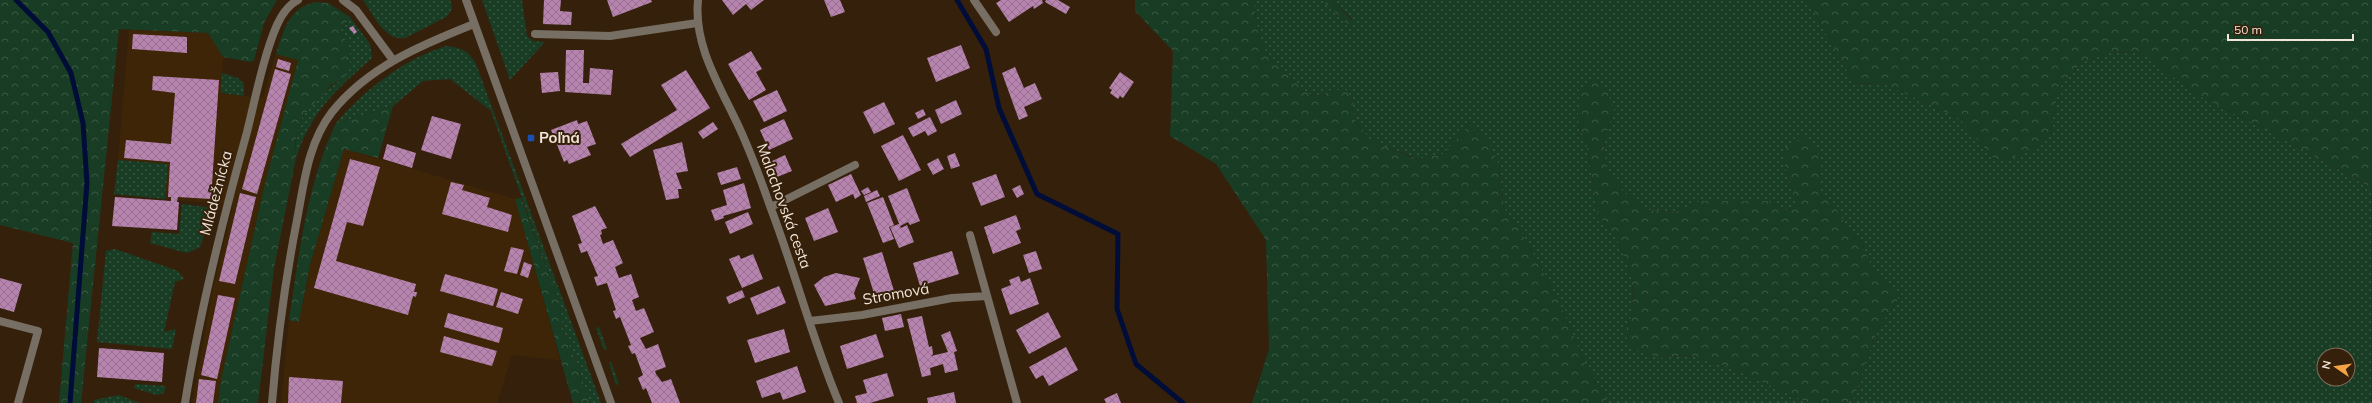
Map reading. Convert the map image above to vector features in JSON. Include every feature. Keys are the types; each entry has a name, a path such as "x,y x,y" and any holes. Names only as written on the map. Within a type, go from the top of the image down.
{"street":[{"name":"Mládežnícka","path":"185,403 211,268 263,73 277,25 287,8 298,0"},
{"path":"343,0 356,10 393,60"},
{"path":"466,0 611,403"},
{"name":"Malachovská cesta","path":"698,0 697,22 703,47 743,137 771,207 810,321 817,346 839,403"},
{"path":"974,0 996,32"},
{"path":"535,34 610,36 697,22"},
{"path":"272,403 288,267 306,172 314,140 332,113 354,89 393,60 474,24"},
{"path":"771,207 855,165"},
{"path":"970,234 1017,403"},
{"name":"Stromová","path":"810,321 862,314 952,298 987,296"},
{"path":"0,321 38,331 18,403"}],"shaded area":[{"path":"129,30 208,33 223,57 221,94 263,98 276,54 298,60 264,187 221,380 218,403 192,403 212,294 233,205 165,199 168,164 118,160"},
{"path":"344,149 515,199 560,360 512,355 497,403 281,403 289,320 299,322 310,265"}],"green space":[{"path":"0,0 277,0 264,23 254,60 251,62 223,57 208,33 119,29 81,403 59,403 73,243 0,225"},
{"path":"363,0 450,0 452,7 451,11 446,17 405,38 398,38 385,31 380,26"},
{"path":"482,0 522,0 527,36 533,41 545,42 510,80"},
{"path":"1135,0 1253,0 1260,42 1273,62 1309,94 1322,96 1331,90 1346,90 1352,98 1355,120 1370,140 1417,159 1443,154 1469,125 1489,143 1499,164 1504,208 1523,235 1558,300 1583,358 1608,403 1252,403 1269,349 1266,240 1216,164 1170,136 1173,51 1135,11"},
{"path":"1253,0 1322,0 1349,25 1352,19 1333,0 1807,0 1854,83 1885,84 1960,119 1992,157 2050,133 2059,88 2082,62 2113,52 2140,53 2204,99 2263,128 2372,188 2372,403 1847,403 1854,398 1877,330 1898,300 1898,292 1872,268 1862,243 1850,233 1831,200 1821,195 1818,175 1784,163 1796,200 1796,209 1786,210 1767,201 1700,201 1675,212 1647,210 1623,192 1606,169 1604,142 1614,109 1577,123 1586,141 1598,215 1617,238 1632,279 1633,312 1625,332 1643,353 1663,358 1688,355 1726,366 1809,403 1608,403 1583,358 1558,300 1523,235 1504,208 1499,164 1469,125 1443,154 1418,159 1370,140 1355,120 1352,98 1331,90 1322,96 1309,94 1273,62 1260,42"},
{"path":"1322,0 1333,0 1354,23 1349,25"},
{"path":"1807,0 2372,0 2372,188 2263,128 2204,99 2140,53 2113,52 2082,62 2059,88 2050,133 2032,150 2005,160 1992,157 1960,119 1885,84 1854,83"},
{"path":"316,2 328,3 350,17 341,30 350,50 350,69 342,80 331,85 302,117 295,143 296,158 274,268 258,403 218,403 221,380 264,187 298,60 276,54 288,21 299,9"},
{"path":"350,17 370,44 372,58 346,81 326,102 310,126 296,158 297,133 302,118 320,96 342,80 350,50 341,30"},
{"path":"446,46 464,50 476,64 601,403 589,403 579,368 563,331 561,311 554,288 491,111 450,79 423,81 393,106 336,123 359,99 385,77 415,59"},
{"path":"222,73 238,78 244,84 244,96 221,93"},
{"path":"1594,81 1606,88 1614,109 1604,142 1606,169 1623,192 1647,210 1675,212 1700,201 1767,201 1786,210 1795,209 1796,200 1784,163 1785,148 1804,136 1818,149 1821,195 1831,200 1850,233 1862,243 1872,268 1898,291 1898,300 1877,330 1854,398 1847,403 1809,403 1726,366 1688,355 1663,358 1643,353 1628,345 1625,332 1633,312 1632,279 1617,238 1598,215 1586,141 1577,123 1581,93"},
{"path":"393,106 378,158 344,149 310,265 299,322 289,320 305,219 318,170 336,123"},
{"path":"118,160 168,164 165,199 114,194"},
{"path":"521,198 554,288 561,311 563,331 579,368 589,403 573,403 515,199"},
{"path":"182,204 213,208 200,247 187,253 150,243 152,232 179,234"},
{"path":"115,249 178,271 184,279 175,282 164,332 176,329 172,349 97,342 106,251"},
{"path":"599,327 607,349 604,350 596,328"},
{"path":"611,362 619,384 616,385 609,363"},
{"path":"135,384 166,386 164,393 157,395 134,388"},
{"path":"119,395 139,403 94,403 94,400"}],"building":[{"path":"544,0 561,0 560,11 572,12 571,25 543,24"},
{"path":"607,0 651,0 652,2 613,17"},
{"path":"722,0 764,0 751,10 746,4 733,15"},
{"path":"824,0 840,0 845,12 831,17"},
{"path":"1001,0 1042,0 1043,3 1034,9 1033,6 1009,22 996,3"},
{"path":"1046,0 1058,0 1070,7 1066,14 1045,2"},
{"path":"353,26 357,32 354,34 349,28"},
{"path":"133,34 187,37 187,53 132,49"},
{"path":"961,45 970,68 936,82 927,58"},
{"path":"566,50 584,50 583,83 589,83 590,68 613,70 611,95 565,92"},
{"path":"751,51 762,69 756,72 766,90 749,100 728,64"},
{"path":"278,59 291,63 289,71 276,67"},
{"path":"1015,67 1024,88 1035,83 1042,99 1024,107 1028,116 1019,120 1002,73"},
{"path":"275,69 291,74 257,194 242,189"},
{"path":"686,70 710,108 630,157 621,144 677,110 661,85"},
{"path":"558,72 560,91 542,93 540,73"},
{"path":"1120,72 1134,82 1123,98 1120,96 1118,99 1110,93 1112,90 1109,88"},
{"path":"153,76 219,80 211,199 178,197 177,230 112,226 115,197 171,201 171,197 168,197 170,162 124,158 126,140 171,144 175,93 152,90"},
{"path":"777,90 787,111 764,122 753,101"},
{"path":"956,100 962,114 941,124 935,110"},
{"path":"884,102 895,124 874,134 863,112"},
{"path":"923,109 926,115 918,119 915,113"},
{"path":"432,116 461,124 451,159 421,150"},
{"path":"930,117 937,131 928,136 925,131 913,137 908,128"},
{"path":"784,119 793,139 769,150 760,130"},
{"path":"577,120 578,124 587,121 596,144 587,147 591,155 569,164 567,160 564,162 551,130"},
{"path":"713,122 718,129 703,139 698,132"},
{"path":"903,135 921,170 899,181 881,146"},
{"path":"682,142 688,171 676,173 682,189 678,189 679,198 666,200 653,150"},
{"path":"387,144 416,153 412,168 383,159"},
{"path":"955,153 960,166 951,169 947,156"},
{"path":"785,155 792,171 777,177 770,162"},
{"path":"938,158 944,169 933,175 927,164"},
{"path":"350,159 380,167 363,226 347,222 336,261 416,284 414,292 417,292 416,297 413,296 408,315 314,288"},
{"path":"737,167 741,179 721,185 717,173"},
{"path":"851,174 861,195 855,199 853,194 836,202 828,185"},
{"path":"996,174 1005,197 981,206 972,183"},
{"path":"451,182 464,185 462,190 490,198 487,207 512,215 508,232 442,214"},
{"path":"744,183 751,208 723,216 724,218 715,221 711,210 727,205 723,190"},
{"path":"1020,185 1024,194 1017,198 1012,189"},
{"path":"868,187 871,192 864,195 861,191"},
{"path":"907,188 920,221 910,225 908,222 900,226 888,196"},
{"path":"877,190 880,196 866,202 864,196"},
{"path":"240,193 256,197 235,284 219,281"},
{"path":"883,197 894,225 889,227 894,239 883,243 867,203"},
{"path":"595,206 607,228 601,230 602,234 600,235 603,244 613,240 623,263 615,267 619,278 631,274 639,297 632,300 636,311 644,308 654,332 640,338 646,349 658,344 666,367 655,371 656,374 662,382 671,379 680,403 652,403 646,388 643,390 638,378 643,375 635,353 632,354 628,346 631,345 620,317 616,319 613,311 616,310 607,283 597,286 594,277 598,276 587,251 581,253 578,244 582,243 572,216"},
{"path":"828,208 838,232 814,241 805,218"},
{"path":"748,212 753,224 730,234 725,222"},
{"path":"1016,215 1021,229 1016,231 1021,243 993,254 984,227"},
{"path":"899,224 901,228 907,225 914,242 899,248 890,227"},
{"path":"511,247 524,250 517,274 504,271"},
{"path":"952,251 959,274 920,286 913,263"},
{"path":"1036,251 1042,269 1029,273 1023,255"},
{"path":"882,252 895,294 876,300 863,258"},
{"path":"753,254 763,279 742,288 729,259 739,255 741,259"},
{"path":"524,262 532,265 528,278 520,275"},
{"path":"836,273 860,278 854,293 856,299 825,306 814,285 824,277"},
{"path":"445,274 498,289 493,306 440,291"},
{"path":"1019,276 1021,282 1030,278 1039,304 1010,315 1001,289 1011,285 1009,280"},
{"path":"0,278 22,284 14,312 0,308"},
{"path":"779,286 786,303 757,315 750,298"},
{"path":"742,290 745,297 729,304 726,297"},
{"path":"501,292 523,299 518,314 496,307"},
{"path":"218,295 235,298 217,379 201,375"},
{"path":"1048,312 1061,337 1029,354 1016,330"},
{"path":"448,313 503,328 499,343 444,327"},
{"path":"901,314 904,327 885,331 882,318"},
{"path":"922,316 929,347 932,346 933,354 931,356 948,352 941,335 950,331 957,351 954,352 958,370 945,373 943,364 930,368 931,375 922,377 907,319"},
{"path":"784,329 790,352 755,363 747,340"},
{"path":"876,334 884,357 847,369 840,346"},
{"path":"444,336 497,351 492,366 440,352"},
{"path":"1066,347 1078,370 1049,386 1043,375 1036,379 1029,367"},
{"path":"99,348 164,353 162,382 97,377"},
{"path":"797,366 806,392 783,400 780,392 762,398 756,381"},
{"path":"887,373 894,396 870,403 857,403 855,396 867,393 863,380"},
{"path":"289,377 343,381 341,403 288,403"},
{"path":"199,379 216,381 213,403 196,403"},
{"path":"954,392 956,403 928,403 927,398"},
{"path":"1117,393 1121,403 1106,403 1104,399"}],"waterway":[{"path":"16,0 48,32 71,73 83,123 87,183 70,403"},
{"path":"957,0 986,49 999,108 1037,194 1118,234 1117,309 1136,364 1183,403"}],"place":[{"name":"Poľná","path":"531,138"}]}
